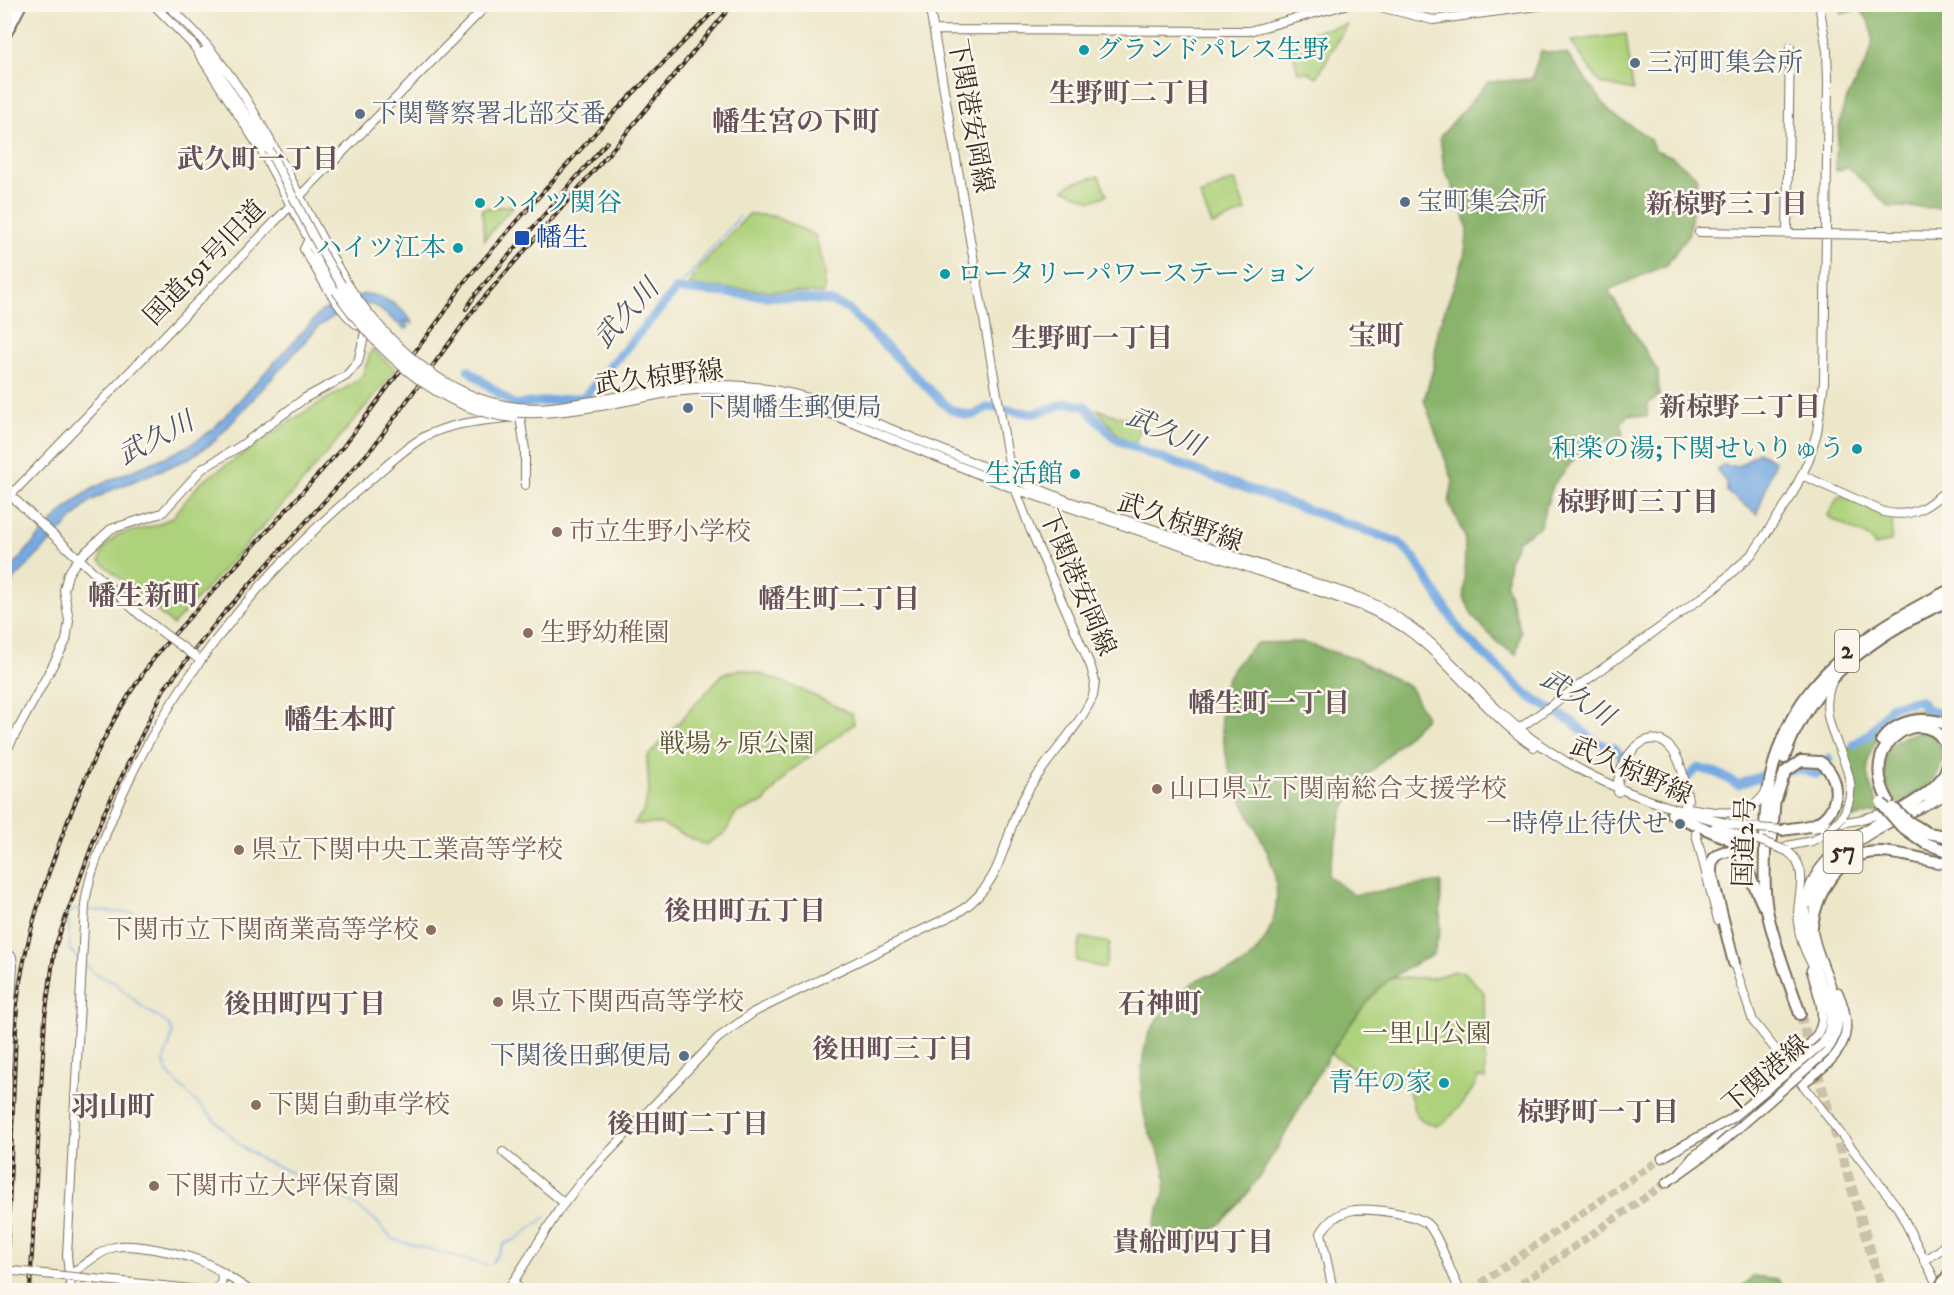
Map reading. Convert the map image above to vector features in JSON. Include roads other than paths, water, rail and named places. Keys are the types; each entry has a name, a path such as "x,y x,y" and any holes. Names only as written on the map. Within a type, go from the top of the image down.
{"highway":[{"path":"4,22 12,4"},
{"path":"4,37 21,4"},
{"name":"国道2号","path":"1800,1014 1770,921 1766,899 1764,823 1792,718 1807,696 1843,654 1887,623 1950,590"},
{"name":"国道2号","path":"1783,750 1809,706 1845,664 1886,633 1950,600"},
{"path":"1950,725 1926,719 1911,720 1893,729 1883,738 1875,752 1872,768 1873,783 1905,824 1925,843 1950,852"},
{"path":"1885,801 1879,778 1881,756 1893,738 1905,730 1918,727 1938,735 1947,748 1949,758 1941,780 1901,810"},
{"path":"1776,778 1801,760 1824,765 1834,780 1836,790 1828,813 1813,824 1784,830"},
{"name":"国道2号","path":"1776,778 1773,811 1773,902 1782,958"},
{"path":"1672,814 1726,837 1740,847 1750,863 1759,895"},
{"path":"1905,824 1950,837"},
{"path":"1734,963 1711,872 1713,859 1723,851 1740,854 1770,921"},
{"path":"1808,928 1824,888 1838,869 1855,858 1882,852 1950,864"}],"main road":[{"name":"下関港線","path":"1662,1158 1731,1119 1824,1048 1831,1016 1818,976 1804,914 1810,886 1826,860 1848,840 1901,810 1948,789"},
{"name":"下関港線","path":"1666,1183 1719,1144 1835,1037 1839,1016 1836,1001 1808,928 1820,883 1840,855 1948,789"},
{"path":"1787,1065 1814,1041 1823,1021 1822,1006 1807,954 1808,928"},
{"path":"1802,1084 1837,1055 1845,1034 1846,1012 1843,1002 1821,963"},
{"path":"1677,1176 1693,1157 1796,1075"}],"street":[{"name":"武久椋野線","path":"153,4 192,43 228,85"},
{"name":"武久椋野線","path":"165,4 191,34 228,85 268,150 330,267 356,309 378,336 406,362 470,402 508,412 553,412 651,393 721,389 750,391 797,400 1013,485 1376,612 1421,641 1480,701 1571,772 1672,814 1787,848 1812,842 1828,832 1842,818 1850,802 1850,780 1829,725 1826,704 1831,684 1845,664"},
{"path":"165,4 189,26 220,64 262,126 348,285 376,323 404,351 440,378 486,400 517,407 600,403"},
{"name":"国道191号旧道","path":"4,502 488,4"},
{"name":"下関港安岡線","path":"508,1290 564,1203 605,1155 727,1030 761,1008 959,912 977,900 989,886 1028,789 1090,702 1095,687 1091,667 1013,485 929,4"},
{"path":"934,30 1249,31 1349,4"},
{"path":"1368,4 1433,20 1552,4"},
{"path":"1517,730 1700,600 1739,567 1762,539 1802,475 1814,447 1822,400 1828,65 1819,4"},
{"path":"192,43 241,117 271,176 336,291 368,333 396,361 433,388 471,408 503,417 529,418 600,403"},
{"path":"1787,233 1790,47"},
{"path":"271,176 286,168"},
{"path":"1699,232 1950,236"},
{"path":"4,755 66,641 69,621 64,590 68,574 80,558 111,528 162,513 202,469 242,445 305,398 355,368 364,348 366,328 356,325 336,301 304,249 308,241"},
{"path":"71,1290 68,1276 85,910 91,875 126,786 147,744 199,659 271,575 316,526 413,445 447,427 566,409"},
{"path":"520,416 525,445 525,485"},
{"path":"1802,475 1884,512 1898,515 1922,509 1950,487"},
{"path":"11,495 166,635 199,659"},
{"name":"武久椋野線","path":"1517,730 1557,758 1618,792 1723,823 1759,828 1784,830 1825,827 1891,811 1919,798 1948,789"},
{"path":"1605,783 1614,782 1624,764 1642,742 1660,742 1675,753 1688,800"},
{"path":"1618,792 1624,764"},
{"path":"1659,804 1739,812 1757,804 1776,778"},
{"path":"1696,834 1717,916 1752,1021 1898,1208 1924,1261 1943,1284"},
{"path":"1787,848 1801,868 1798,920 1807,954 1818,976"},
{"path":"4,951 12,957 13,965 4,1120"},
{"path":"503,1152 564,1203"},
{"path":"1333,1290 1321,1233 1329,1222 1352,1210 1407,1215 1428,1225 1460,1290"},
{"path":"1924,1261 1940,1250 1950,1238"},
{"path":"68,1276 109,1249 122,1245 188,1257 220,1271 249,1290"},
{"path":"4,1270 199,1290"},
{"path":"214,1290 222,1280 220,1271"},
{"path":"513,1281 513,1290"},
{"path":"513,1281 520,1290"}],"water":[{"path":"364,294 378,296 392,303 413,324 403,320 409,327 405,329 374,305 351,308 331,318 318,327 214,442 186,460 109,491 89,502 5,589 5,575 46,528 81,496 125,473 185,448 199,439 214,428 322,311"},
{"path":"1758,452 1775,461 1757,514 1727,492 1727,483 1717,470 1723,465 1742,464"}],"waterway":[{"path":"677,289 740,216"},
{"name":"武久川","path":"468,370 514,405 584,397 677,289 830,301 848,309 950,409 966,415 973,415 989,407 1033,414 1067,403 1085,406 1115,439 1147,453 1398,542 1414,558 1462,634 1530,697 1573,722 1595,742 1614,748 1644,780 1656,784 1680,784 1698,768 1717,773 1738,785 1766,774 1787,770 1816,774 1829,759"},
{"name":"武久川","path":"1854,744 1869,735 1891,706 1919,700 1927,709 1941,713 1950,705"},
{"path":"4,735 8,724"},
{"path":"78,958 70,950 68,913 82,909"},
{"path":"87,910 146,914"},
{"path":"86,965 95,974 112,981 144,1008 168,1024 173,1033 164,1060 167,1073 241,1146 264,1161 337,1192 374,1219 392,1239 486,1265"},
{"path":"492,1263 505,1243 515,1240 546,1217"}],"tunnel":[{"path":"1800,1014 1882,1290"},
{"path":"1471,1290 1662,1158"},
{"path":"1512,1290 1666,1183"}],"railway":[{"path":"6,1290 17,1005 23,964 38,905 68,820 115,719 161,649 342,448 445,312 464,282 605,122 721,4"},
{"path":"30,1290 45,1017 55,947 103,815 164,689 223,614 373,447 475,308 623,137 733,4"},
{"path":"466,309 478,291 607,142"}],"place":[{"name":"グランドパレス生野","path":"1084,50"},
{"name":"三河町集会所","path":"1635,63"},
{"name":"下関警察署北部交番","path":"360,114"},
{"name":"宝町集会所","path":"1405,202"},
{"name":"ハイツ関谷","path":"480,203"},
{"name":"幡生","path":"522,238"},
{"name":"ハイツ江本","path":"458,248"},
{"name":"ロータリーパワーステーション","path":"945,274"},
{"name":"下関幡生郵便局","path":"688,408"},
{"name":"和楽の湯;下関せいりゅう","path":"1857,449"},
{"name":"生活館","path":"1075,474"},
{"name":"市立生野小学校","path":"557,532"},
{"name":"生野幼稚園","path":"528,633"},
{"name":"山口県立下関南総合支援学校","path":"1157,789"},
{"name":"一時停止待伏せ","path":"1680,824"},
{"name":"県立下関中央工業高等学校","path":"239,850"},
{"name":"下関市立下関商業高等学校","path":"431,930"},
{"name":"県立下関西高等学校","path":"498,1002"},
{"name":"下関後田郵便局","path":"684,1056"},
{"name":"青年の家","path":"1444,1083"},
{"name":"下関自動車学校","path":"256,1105"},
{"name":"下関市立大坪保育園","path":"154,1186"}],"district":[{"name":"生野町二丁目","path":"1130,94"},
{"name":"幡生宮の下町","path":"796,122"},
{"name":"武久町一丁目","path":"258,160"},
{"name":"新椋野三丁目","path":"1727,205"},
{"name":"宝町","path":"1376,336"},
{"name":"生野町一丁目","path":"1092,339"},
{"name":"新椋野二丁目","path":"1740,408"},
{"name":"椋野町三丁目","path":"1638,503"},
{"name":"幡生新町","path":"144,596"},
{"name":"幡生町二丁目","path":"839,600"},
{"name":"幡生町一丁目","path":"1269,704"},
{"name":"幡生本町","path":"340,720"},
{"name":"後田町五丁目","path":"745,912"},
{"name":"石神町","path":"1160,1004"},
{"name":"後田町四丁目","path":"305,1005"},
{"name":"後田町三丁目","path":"893,1050"},
{"name":"羽山町","path":"113,1107"},
{"name":"椋野町一丁目","path":"1598,1113"},
{"name":"後田町二丁目","path":"688,1125"},
{"name":"貴船町四丁目","path":"1193,1243"}],"park label":[{"name":"戦場ヶ原公園","path":"737,744"},
{"name":"一里山公園","path":"1427,1034"}]}
